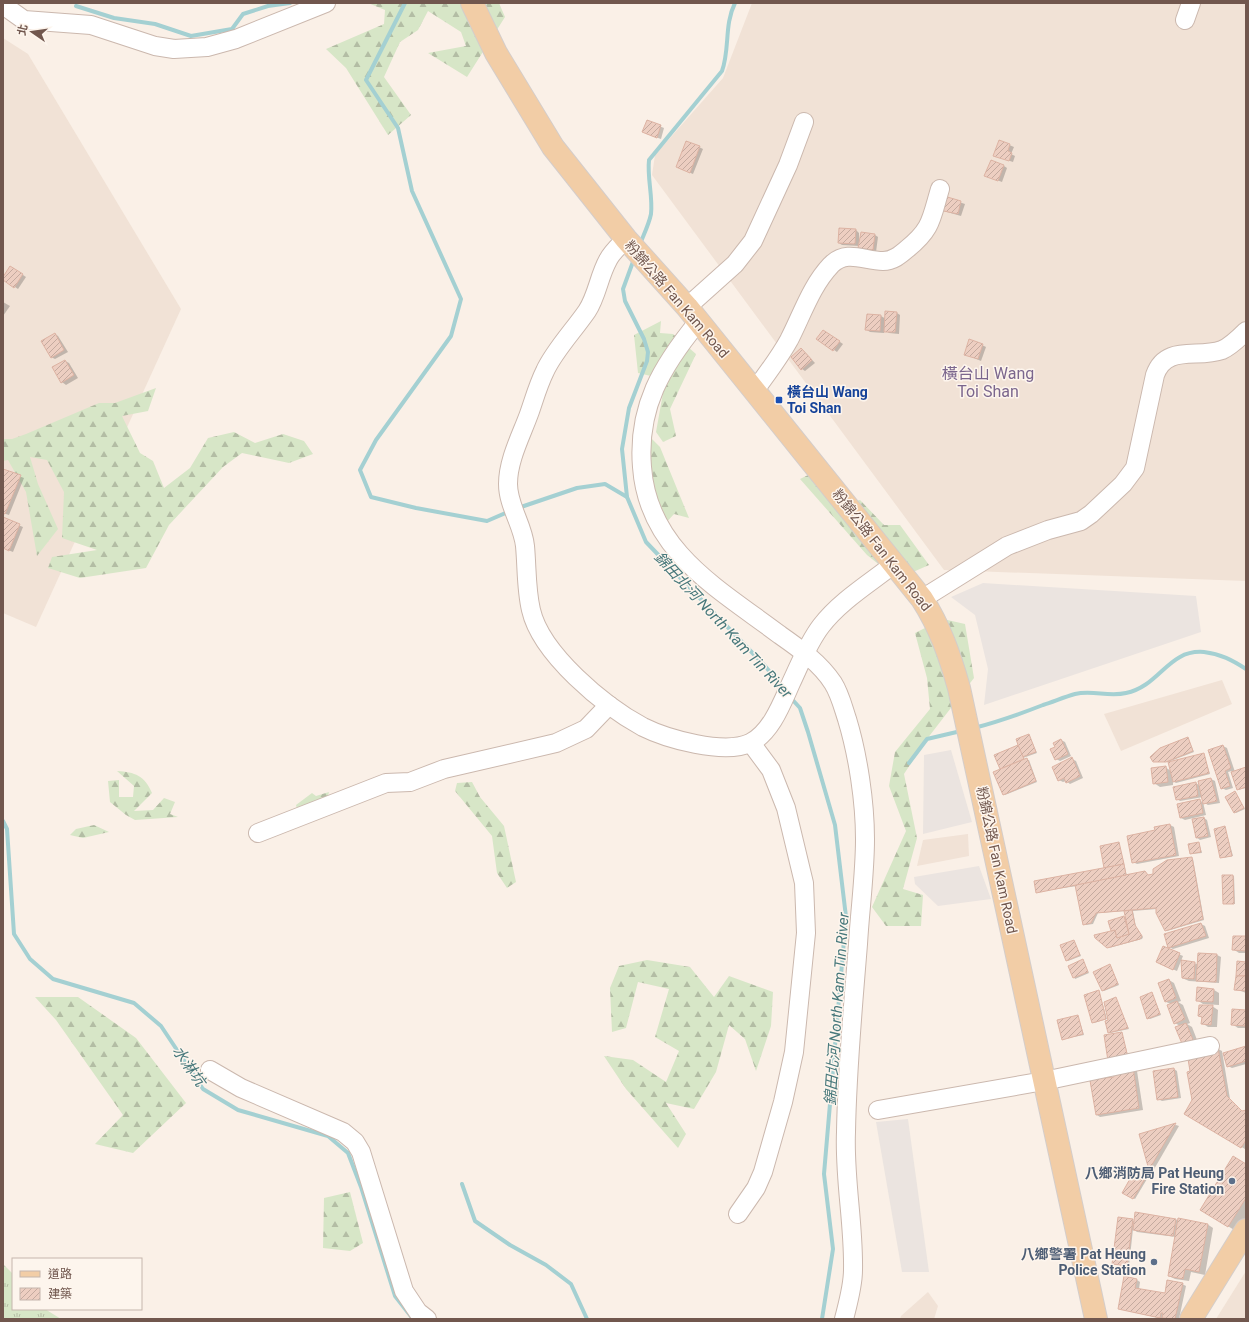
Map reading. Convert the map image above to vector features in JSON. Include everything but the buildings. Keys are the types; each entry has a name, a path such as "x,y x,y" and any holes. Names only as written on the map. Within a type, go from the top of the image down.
{"main road":[{"name":"粉錦公路 Fan Kam Road","path":"472,3 496,54 553,147 626,240 693,314 922,599 942,637 959,688 1096,1319"},
{"path":"1191,1319 1246,1230"}],"street":[{"path":"3,5 24,20 90,25 155,46 180,49 207,47 236,39 326,3"},
{"path":"1185,20 1191,3"},
{"path":"804,122 788,165 753,241 693,314 668,360 648,404 642,434 641,456 646,498 666,538 680,555 709,581 805,653 832,681 842,702 852,744 862,795 864,817 864,855 847,1075 846,1137 853,1273 844,1319"},
{"path":"755,390 786,345 822,276 832,265 840,259 849,256 884,261 898,256 926,231 930,224 940,189"},
{"path":"626,240 608,259 589,308 545,370 511,464 508,485 512,504 525,546 528,596 536,626 549,648 591,690 609,705 654,732 684,742 731,747 751,742 767,728 779,708 805,653 821,626 833,613 894,564"},
{"path":"922,599 1007,546 1048,530 1081,521 1091,514 1123,484 1135,468 1153,381 1161,362 1171,356 1208,353 1222,350 1230,346 1246,331"},
{"path":"258,833 386,783 414,781 444,769 556,743 572,737 586,729 609,705"},
{"path":"738,1214 756,1188 763,1172 783,1102 794,1052 806,933 804,884 786,808 771,770 751,742"},
{"path":"878,1110 1044,1081 1210,1046"},
{"path":"210,1070 241,1088 343,1132 355,1142 361,1152 378,1202 404,1292 418,1312 427,1319"}],"shaded area":[{"path":"752,3 1246,3 1246,581 944,570 652,175 655,155 723,78"},
{"path":"3,38 28,54 181,309 36,627 3,613"},
{"path":"983,583 1196,596 1201,632 984,705 988,669 975,615 951,597"},
{"path":"1222,680 1232,704 1121,751 1104,714"},
{"path":"951,750 972,822 923,834 924,755"},
{"path":"968,834 969,856 917,866 923,840"},
{"path":"979,866 991,899 938,906 915,884 914,877"},
{"path":"908,1119 929,1272 902,1272 876,1122"},
{"path":"1246,1271 1246,1319 1216,1319"},
{"path":"928,1292 938,1306 934,1319 900,1319 901,1316"}],"green space":[{"path":"368,3 499,3 505,17 467,77 428,53 466,46 461,32 428,11 418,30 400,42 384,77 411,115 388,135 346,68 326,49 384,24 385,10"},
{"path":"661,321 660,333 673,334 696,354 670,409 676,436 663,442 656,432 665,382 651,376 638,373 634,335"},
{"path":"156,388 148,411 122,416 140,453 153,461 164,488 190,468 208,438 234,432 255,443 283,434 304,441 313,454 289,463 242,453 223,467 169,525 146,568 80,578 48,568 52,557 97,550 62,538 64,492 47,460 30,457 38,484 58,529 37,556 26,492 8,460 3,461 3,439 12,439 26,434 99,403 115,403"},
{"path":"650,437 660,447 689,518 674,514 664,525 645,456"},
{"path":"810,474 836,505 860,500 884,525 900,525 929,565 897,579 867,555 800,479"},
{"path":"943,619 965,624 974,678 927,739 904,774 917,838 903,889 923,895 921,926 886,926 872,907 906,831 889,786 895,752 930,709 927,678 915,633"},
{"path":"117,771 129,772 139,776 143,779 152,793 134,811 153,810 164,798 175,802 170,814 178,817 135,820 126,815 110,802 108,781 119,780 119,797 133,797 134,786"},
{"path":"472,782 480,797 504,826 516,882 507,888 497,873 492,836 455,791 457,783"},
{"path":"329,792 327,800 297,809 296,805 312,793 316,796"},
{"path":"94,825 109,832 83,838 70,835 76,829"},
{"path":"647,960 690,967 714,997 729,976 773,992 771,1026 756,1071 745,1039 729,1025 716,1072 694,1109 666,1103 686,1134 678,1148 626,1089 604,1056 633,1060 666,1082 679,1051 655,1037 669,989 638,982 626,1028 612,1032 610,988 619,966"},
{"path":"35,997 78,997 136,1038 186,1103 133,1153 95,1144 123,1115 56,1020"},
{"path":"350,1192 363,1243 350,1251 323,1248 324,1198"},
{"path":"3,1264 12,1273 12,1310 47,1310 61,1319 3,1319"}],"waterway":[{"path":"76,6 114,18 155,24 191,36 232,29 243,14 268,6 290,3"},
{"path":"405,3 366,80 398,128 412,191 461,299 451,336 376,440 360,470 371,497 416,508 487,521 510,511"},
{"path":"640,244 651,214 649,160 722,71 726,54 729,20 735,3"},
{"name":"錦田北河 North Kam Tin River","path":"634,259 623,289 625,301 644,339 648,352 647,361 629,408 622,449 627,497 646,542 765,666 784,689"},
{"path":"518,508 577,488 605,484 627,497"},
{"path":"974,728 1008,718 1075,694 1120,694 1138,689 1172,662 1181,656 1192,653 1204,652 1216,654 1231,660 1246,669"},
{"name":"錦田北河 North Kam Tin River","path":"790,697 800,708 835,825 846,917 824,1174 833,1249 822,1319"},
{"path":"909,763 927,739 961,731"},
{"name":"水淋坑","path":"3,821 7,829 14,934 30,959 53,979 134,1003 161,1026 203,1089 238,1110 328,1136 348,1153 361,1187 395,1296 413,1319"},
{"path":"462,1184 475,1221 510,1245 546,1265 571,1284 587,1319"}],"place":[{"name":"橫台山 Wang Toi Shan","path":"779,400"},
{"name":"八鄉消防局 Pat Heung Fire Station","path":"1232,1181"},
{"name":"八鄉警署 Pat Heung Police Station","path":"1154,1262"}],"district":[{"name":"橫台山 Wang Toi Shan","path":"988,382"}]}
